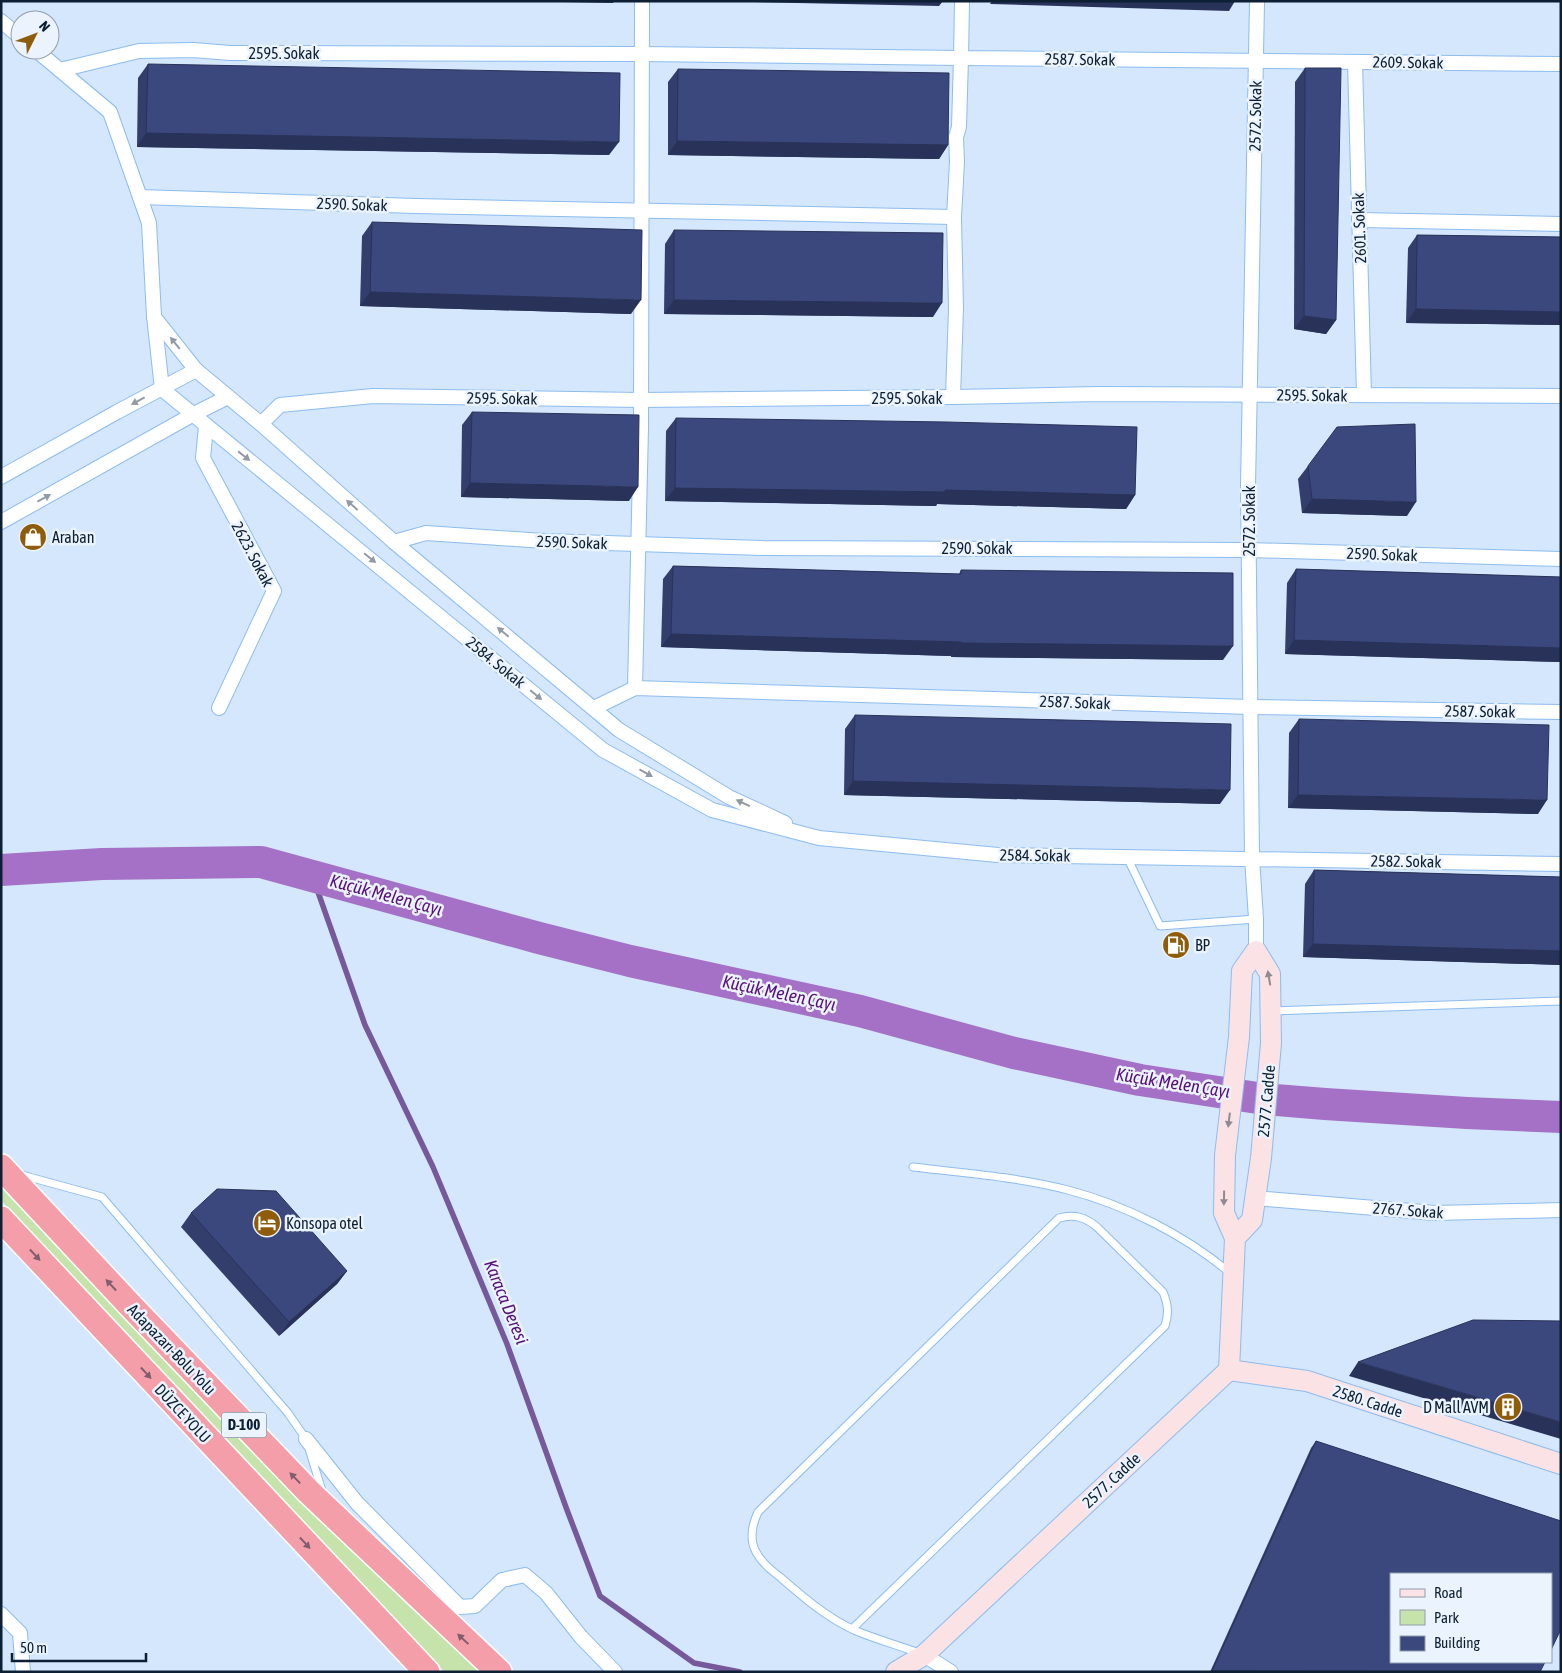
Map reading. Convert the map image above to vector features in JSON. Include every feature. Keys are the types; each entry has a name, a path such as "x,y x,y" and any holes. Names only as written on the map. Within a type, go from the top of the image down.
{"highway":[{"name":"Adapazarı-Bolu Yolu","path":"2,1168 134,1310 328,1511 499,1672"},
{"name":"DÜZCE YOLU","path":"1,1220 427,1672"}],"street":[{"path":"635,688 641,400 642,1"},
{"path":"953,398 956,308 954,218 958,162 956,137 959,127 962,1"},
{"name":"2572. Sokak","path":"1256,951 1252,858 1249,550 1257,1"},
{"name":"2595. Sokak","path":"60,70 139,51 194,50 250,53 642,54 961,58"},
{"name":"2587. Sokak","path":"961,58 1256,60"},
{"path":"48,60 110,112 150,223 154,316 162,389"},
{"name":"2609. Sokak","path":"1256,60 1561,64"},
{"name":"2601. Sokak","path":"1355,62 1364,395"},
{"name":"2590. Sokak","path":"140,197 416,206 954,218"},
{"path":"1359,220 1561,224"},
{"name":"2584. Sokak","path":"154,316 196,370 261,424 394,542 619,730 729,796 819,838"},
{"path":"1,477 196,370"},
{"name":"2584. Sokak","path":"162,389 603,750 712,810 819,838 998,855 1252,858"},
{"name":"2595. Sokak","path":"261,424 280,405 373,396 641,400 953,398 1098,394 1561,396"},
{"path":"1,522 192,415 228,397"},
{"name":"2623. Sokak","path":"206,426 202,458 274,591 219,708"},
{"name":"2590. Sokak","path":"394,542 426,532 544,541 772,548 1249,550 1561,559"},
{"name":"2587. Sokak","path":"594,708 635,688 1251,707 1561,712"},
{"name":"2582. Sokak","path":"1252,858 1561,864"},
{"name":"2577. Cadde","path":"1235,1238 1224,1213 1225,1155 1239,1037 1242,972 1256,951 1270,974 1271,1043 1261,1158 1255,1198"},
{"path":"1229,1370 1235,1238 1252,1220 1255,1198"},
{"name":"2767. Sokak","path":"1255,1198 1435,1213 1561,1210"},
{"name":"2577. Cadde","path":"896,1672 920,1664 1229,1370"},
{"name":"2580. Cadde","path":"1229,1370 1308,1381 1561,1464"},
{"path":"306,1439 357,1503 460,1607 475,1606 502,1580 525,1575 546,1593 581,1637 615,1672"},
{"path":"1,1614 20,1632 23,1672"},
{"path":"920,1664 951,1672"}],"lane":[{"path":"1127,857 1160,926 1256,919"},
{"path":"1270,1011 1561,1002"},
{"path":"913,1167 1008,1178 1067,1190 1114,1205 1180,1238 1213,1258 1234,1275"},
{"path":"2,1168 102,1197 282,1406 306,1439 328,1511"},
{"path":"852,1629 1165,1326 1168,1309 1167,1300 1163,1292 1091,1222 1077,1216 1059,1218 758,1512 752,1536 753,1544 761,1559 814,1605 852,1629 873,1638 920,1664"}],"green space":[{"path":"1,1185 197,1394 316,1517 482,1672 445,1672 230,1446 1,1200"}],"building":[{"path":"148,64 620,73 619,142 146,133"},
{"path":"1305,68 1341,68 1336,320 1304,316"},
{"path":"678,69 949,73 948,145 677,141"},
{"path":"372,222 642,230 641,300 370,292"},
{"path":"674,230 943,233 942,303 674,300"},
{"path":"1417,235 1561,237 1561,312 1416,309"},
{"path":"472,412 639,415 638,487 470,483"},
{"path":"676,418 1137,427 1135,495 945,490 945,492 675,488"},
{"path":"1415,424 1416,502 1312,499 1308,466 1337,427"},
{"path":"673,566 961,574 961,570 1233,573 1233,646 961,643 671,634"},
{"path":"1296,569 1561,577 1561,648 1294,640"},
{"path":"855,715 1231,724 1230,790 853,781"},
{"path":"1299,719 1549,725 1547,800 1298,795"},
{"path":"1314,870 1561,877 1561,951 1313,944"},
{"name":"Konsopa otel","path":"217,1189 276,1191 347,1271 289,1322 191,1213"},
{"name":"D Mall AVM","path":"1473,1320 1561,1321 1561,1422 1358,1362"},
{"path":"1316,1441 1561,1521 1561,1629 1552,1648 1552,1573 1390,1573 1390,1663 1544,1663 1540,1672 1212,1671"}],"waterway":[{"name":"Küçük Melen Çayı","path":"1,870 102,864 261,862 630,961 860,1011 1014,1053 1140,1080 1264,1099 1467,1113 1561,1117"},
{"name":"Karaca Deresi","path":"312,875 365,1025 433,1167 507,1344 600,1596 694,1663 740,1672"}],"place":[{"name":"Araban","path":"33,537"},
{"name":"BP","path":"1176,945"},
{"name":"Konsopa otel","path":"267,1223"},
{"name":"D Mall AVM","path":"1508,1407"}]}
